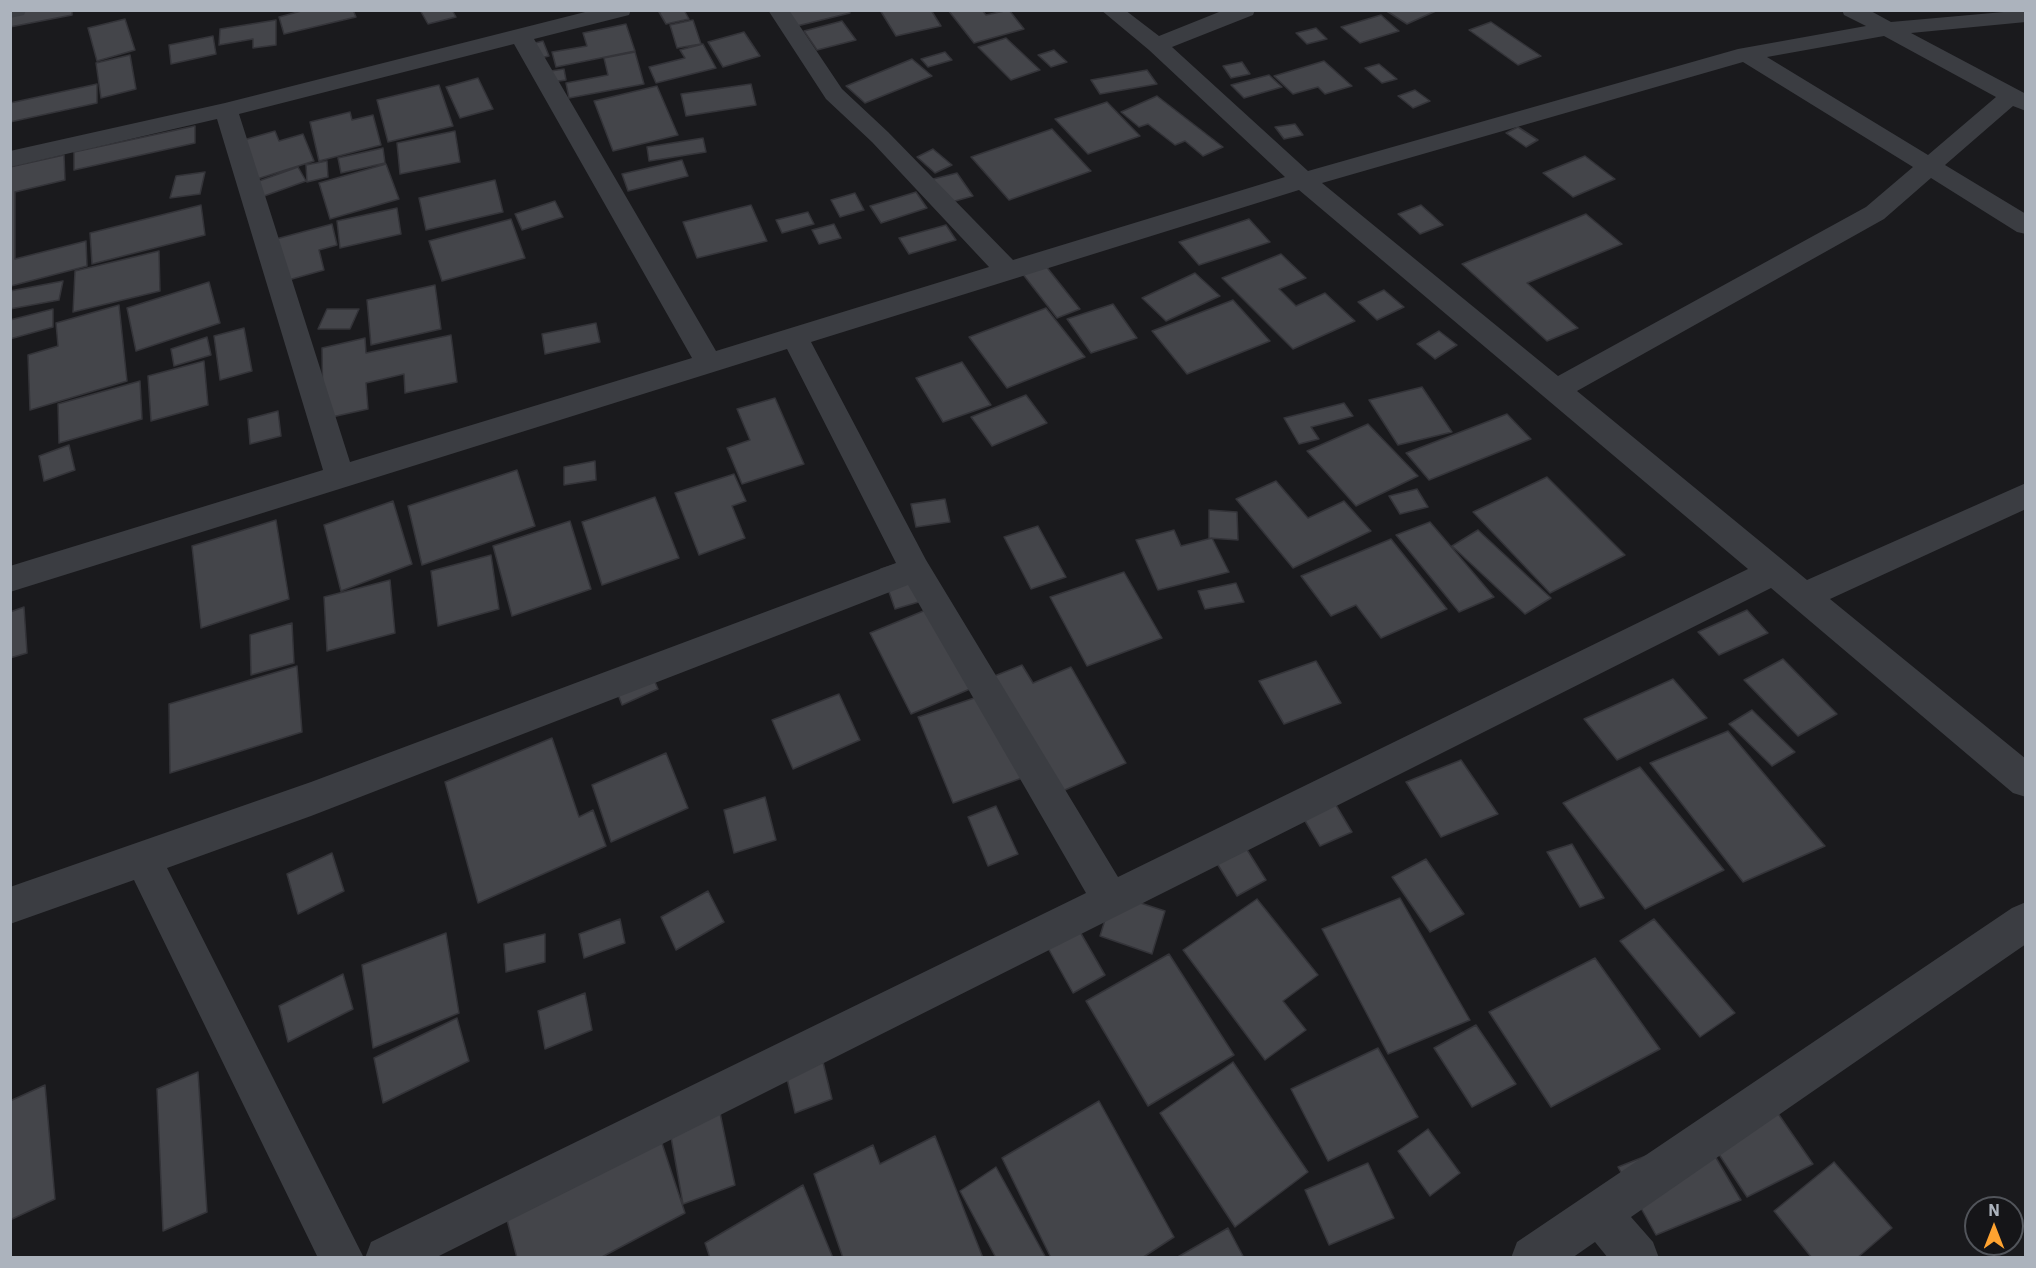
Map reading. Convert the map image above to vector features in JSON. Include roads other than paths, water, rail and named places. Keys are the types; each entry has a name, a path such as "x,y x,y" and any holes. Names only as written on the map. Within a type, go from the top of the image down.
{"street":[{"path":"10,12 16,10"},
{"path":"10,159 226,110 621,10"},
{"path":"778,10 834,94 880,137 1008,271"},
{"path":"1111,10 1157,45 1303,180 2025,781"},
{"path":"1157,45 1245,10"},
{"path":"1556,390 1875,213 1929,167 2018,100 1852,10"},
{"path":"10,579 1303,180 1746,54 1887,29 2025,15"},
{"path":"521,36 709,363"},
{"path":"1746,54 2025,226"},
{"path":"226,110 340,477"},
{"path":"795,337 915,570 1111,900"},
{"path":"1804,596 2025,496"},
{"path":"10,906 322,795 915,570"},
{"path":"387,1257 1774,571"},
{"path":"143,859 342,1257"},
{"path":"1533,1257 2025,921"},
{"path":"1599,1212 1637,1257"}]}
